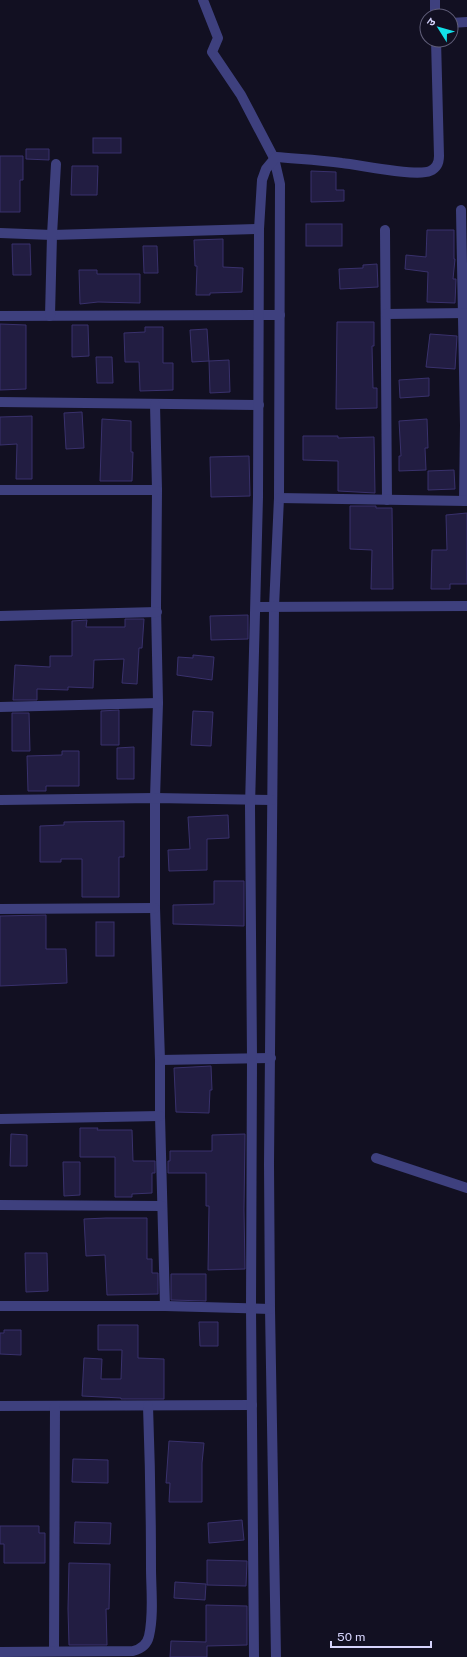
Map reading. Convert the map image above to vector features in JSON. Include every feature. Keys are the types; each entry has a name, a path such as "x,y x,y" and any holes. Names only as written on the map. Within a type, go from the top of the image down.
{"street":[{"path":"203,0 218,38 212,52 242,95 274,158 280,184 279,498 274,607 269,1164 276,1657"},
{"path":"254,1657 251,1308 252,1058 250,799 256,606 260,229 262,180 266,169 276,156 420,172 429,172 436,168 439,162 436,48"},
{"path":"50,316 56,164"},
{"path":"279,498 466,501 465,313 460,210"},
{"path":"0,233 52,235 260,229"},
{"path":"385,230 387,500"},
{"path":"386,314 465,313"},
{"path":"0,316 280,315"},
{"path":"0,402 259,405"},
{"path":"155,404 158,703 155,798 155,908 165,1306"},
{"path":"0,490 157,490"},
{"path":"256,606 467,606"},
{"path":"0,616 157,612"},
{"path":"0,707 158,703"},
{"path":"0,800 155,798 272,800"},
{"path":"0,909 155,908"},
{"path":"160,1060 270,1058"},
{"path":"0,1119 160,1116"},
{"path":"376,1158 467,1188"},
{"path":"0,1205 162,1206"},
{"path":"0,1306 165,1306 270,1309"},
{"path":"0,1406 252,1405"},
{"path":"54,1651 55,1406"},
{"path":"0,1652 133,1650 141,1649 146,1644 149,1636 151,1614 148,1406"}],"building":[{"path":"93,138 121,138 121,153 93,153"},
{"path":"26,149 49,149 49,160 26,159"},
{"path":"0,156 23,156 23,180 20,180 20,212 0,212"},
{"path":"72,166 98,166 97,195 71,195"},
{"path":"311,171 336,172 336,190 344,190 344,201 311,202"},
{"path":"306,224 342,224 342,246 306,246"},
{"path":"427,230 454,230 455,259 453,279 456,279 455,303 427,302 428,272 405,269 406,255 426,257"},
{"path":"223,239 223,267 243,268 242,292 196,295 197,266 195,266 194,240"},
{"path":"12,244 30,244 31,275 13,275"},
{"path":"143,246 157,246 158,273 144,273"},
{"path":"377,264 378,287 340,289 339,269 363,268 363,265"},
{"path":"79,270 97,270 97,274 140,274 140,303 98,302 80,304"},
{"path":"337,322 374,322 374,346 372,346 373,388 377,388 377,408 336,409"},
{"path":"0,324 26,325 26,389 0,390"},
{"path":"72,325 88,325 89,356 72,357"},
{"path":"145,327 163,327 163,363 173,363 173,390 140,391 139,362 125,362 124,333 145,332"},
{"path":"207,329 209,361 192,362 190,330"},
{"path":"430,334 457,336 455,369 426,367"},
{"path":"96,357 112,357 113,383 97,383"},
{"path":"229,360 230,392 210,393 209,361"},
{"path":"429,378 429,396 400,398 399,380"},
{"path":"82,412 84,448 66,449 64,413"},
{"path":"32,416 32,479 16,479 17,444 0,445 0,417"},
{"path":"102,419 131,421 131,452 133,452 132,481 100,481"},
{"path":"427,419 428,448 425,448 426,470 399,471 399,456 401,456 399,421"},
{"path":"303,436 338,436 338,438 374,437 375,493 338,491 338,461 303,460"},
{"path":"249,456 250,496 211,497 210,457"},
{"path":"454,470 455,489 428,490 428,471"},
{"path":"350,506 376,506 376,508 392,508 393,589 371,589 372,550 350,549"},
{"path":"467,513 467,584 450,584 450,589 431,589 432,550 447,550 446,515"},
{"path":"248,615 248,639 211,640 210,616"},
{"path":"125,619 144,619 142,648 139,648 137,684 122,683 124,659 94,660 93,688 68,687 68,690 37,689 37,700 13,700 15,665 50,667 50,656 72,656 72,621 87,620 86,627 125,627"},
{"path":"193,655 214,657 212,680 177,675 178,657 193,658"},
{"path":"119,710 119,745 101,745 101,711"},
{"path":"193,711 213,712 211,746 191,745"},
{"path":"12,713 29,713 30,751 12,751"},
{"path":"134,747 134,779 117,779 117,748"},
{"path":"62,751 79,751 79,786 46,786 46,791 28,791 27,756 62,755"},
{"path":"228,815 229,838 207,839 207,870 169,871 168,850 190,849 188,817"},
{"path":"124,821 124,857 119,857 119,897 82,897 82,859 61,859 61,862 40,862 40,826 64,825 64,822"},
{"path":"214,881 244,881 244,926 173,924 173,905 214,904"},
{"path":"46,915 46,949 66,949 67,983 0,986 0,916"},
{"path":"96,922 114,922 114,956 96,956"},
{"path":"211,1066 212,1090 210,1090 209,1113 176,1112 174,1068"},
{"path":"80,1128 98,1128 97,1130 132,1130 133,1161 155,1161 155,1173 152,1173 152,1193 132,1194 132,1197 115,1197 115,1157 80,1157"},
{"path":"11,1134 27,1135 27,1166 10,1166"},
{"path":"245,1134 245,1269 208,1270 209,1206 206,1206 206,1173 168,1173 170,1151 212,1151 212,1135"},
{"path":"63,1162 80,1162 80,1195 64,1196"},
{"path":"147,1218 147,1259 152,1259 152,1273 158,1273 158,1294 107,1295 105,1255 86,1256 84,1219"},
{"path":"25,1253 47,1253 48,1291 26,1292"},
{"path":"171,1274 206,1274 206,1301 171,1300"},
{"path":"199,1322 218,1322 218,1346 200,1346"},
{"path":"98,1325 138,1325 138,1358 164,1359 164,1399 121,1399 82,1396 84,1358 102,1359 101,1379 121,1379 122,1350 98,1350"},
{"path":"4,1330 21,1330 21,1355 0,1354 0,1333 4,1333"},
{"path":"169,1441 204,1443 202,1463 202,1502 169,1502 170,1483 166,1483"},
{"path":"73,1459 108,1460 108,1483 72,1482"},
{"path":"242,1520 244,1540 209,1543 208,1523"},
{"path":"75,1522 111,1523 110,1544 74,1543"},
{"path":"0,1526 39,1526 39,1533 45,1533 45,1563 4,1563 4,1544 0,1544"},
{"path":"207,1560 247,1561 246,1586 207,1585"},
{"path":"69,1563 110,1564 109,1609 106,1609 107,1645 69,1645"},
{"path":"175,1582 206,1584 205,1600 174,1598"},
{"path":"206,1605 247,1606 247,1645 207,1646 207,1657 170,1657 171,1641 206,1642"}]}
